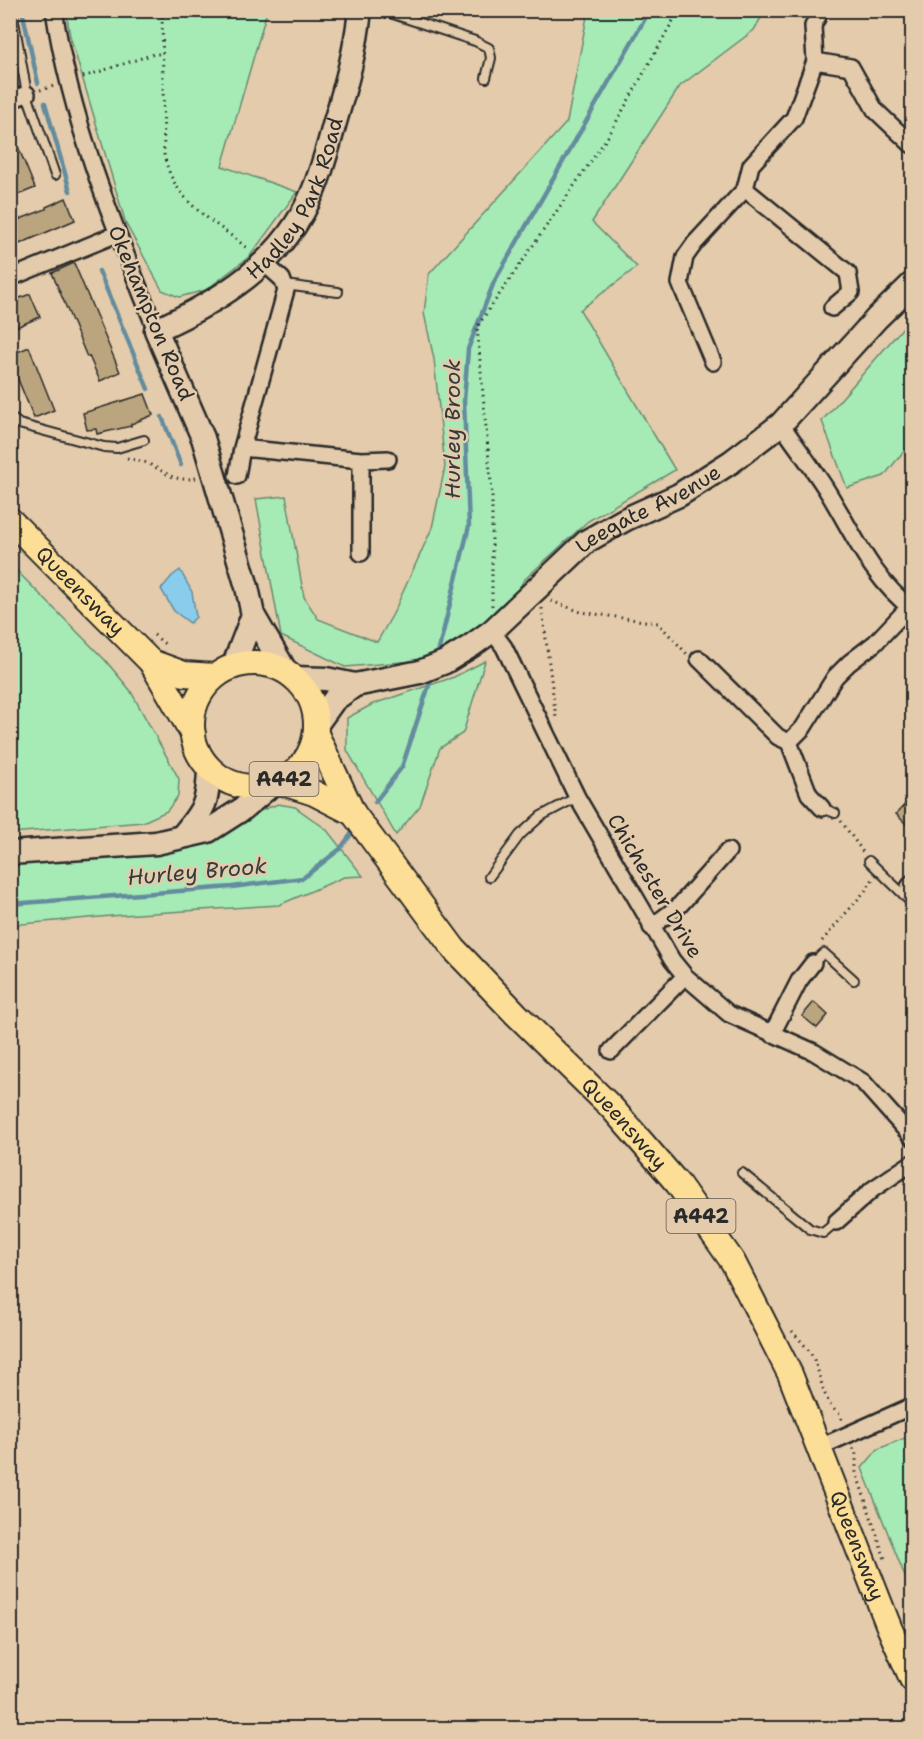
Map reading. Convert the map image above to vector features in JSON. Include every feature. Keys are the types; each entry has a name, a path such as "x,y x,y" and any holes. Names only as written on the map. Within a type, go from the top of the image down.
{"main road":[{"name":"Queensway","path":"10,520 151,662"},
{"path":"151,662 184,674 224,672 251,663 269,665 290,675"},
{"path":"151,662 193,734 198,752 209,768"},
{"path":"193,734 193,713 201,693 224,672"},
{"name":"A442","path":"290,675 306,691 314,707 316,729 358,821"},
{"name":"A442","path":"275,784 297,771 309,754 316,729"},
{"name":"A442","path":"209,768 226,781 248,787 275,784 314,793 358,821"},
{"name":"Queensway","path":"358,821 454,949 516,1014 612,1108 678,1184 733,1262 790,1374 889,1627 912,1679"}],"street":[{"name":"Okehampton Road","path":"54,10 68,82 93,168 156,330 203,438 247,587 253,615 290,675"},
{"name":"Hadley Park Road","path":"156,330 247,279 286,238 302,214 320,174 357,43 360,10"},
{"path":"713,362 680,283 685,257 745,189 751,165 794,118 815,61 813,26 821,10"},
{"path":"815,61 851,67 875,110 912,146"},
{"path":"10,100 27,94"},
{"path":"745,189 848,273 851,292 832,308"},
{"path":"10,278 117,234"},
{"path":"237,476 242,448 286,290 282,279 264,263"},
{"name":"Leegate Avenue","path":"290,675 355,685 424,671 445,662 492,631 538,594 587,541 626,519 679,495 731,462 781,424 877,318 912,284"},
{"path":"781,424 826,489 863,556 884,583 911,608 875,643 835,676 803,728 789,742"},
{"path":"242,448 362,460 388,459"},
{"path":"361,553 362,460"},
{"path":"224,672 253,615"},
{"name":"Chichester Drive","path":"492,631 504,647 577,797 651,927 685,976 729,1014 814,1052 863,1082 912,1137"},
{"path":"694,658 778,736 789,742 809,794 829,811"},
{"name":"Leegate Avenue","path":"316,729 334,700 355,685"},
{"path":"183,835 201,813 208,796 209,768"},
{"path":"10,853 156,843 208,831 244,808 275,784"},
{"path":"651,927 678,907 728,851"},
{"path":"772,1034 799,981 813,963"},
{"path":"611,1051 685,976"},
{"path":"836,1222 873,1189 912,1163"},
{"path":"820,1447 912,1406"}],"lane":[{"path":"12,10 27,94 55,175"},
{"path":"381,10 475,41 489,48 491,58 486,78"},
{"path":"285,285 338,292"},
{"path":"10,417 19,424 104,447 117,448 144,440"},
{"path":"489,877 520,835 541,816 577,797"},
{"path":"869,861 878,870 908,888 912,904"},
{"path":"813,963 824,953 854,980"},
{"path":"742,1173 810,1229 823,1233 836,1222"}],"path":[{"path":"162,10 164,154 168,171 177,188 195,208 242,243 264,263"},
{"path":"492,631 492,494 477,327 609,135 679,10"},
{"path":"27,94 154,54 162,54"},
{"path":"538,594 581,612 658,623 694,658"},
{"path":"538,594 557,720"},
{"path":"149,631 167,646 176,649"},
{"path":"829,811 869,861"},
{"path":"813,963 811,953 865,891 878,870"},
{"path":"856,1472 890,1571"}],"green space":[{"path":"66,11 267,11 222,166 297,192 250,256 206,290 179,297 162,290 126,224 70,36"},
{"path":"588,11 765,11 754,30 680,86 592,222 637,267 580,310 675,470 588,521 524,580 492,631 414,661 345,667 281,636 256,499 286,496 304,597 318,619 377,642 393,614 432,528 445,467 434,359 424,313 429,274 567,122"},
{"path":"912,317 912,441 884,476 847,488 822,421"},
{"path":"11,565 105,660 130,690 179,779 178,796 167,811 143,822 11,833"},
{"path":"485,661 463,733 440,748 420,806 396,835 347,750 347,718 373,704 454,677"},
{"path":"278,804 295,807 326,829 363,876 344,877 279,905 11,925 11,860 257,812"},
{"path":"912,1435 912,1594 862,1468 878,1449"}],"water":[{"path":"180,570 192,592 196,617 190,623 174,611 161,589"}],"building":[{"path":"10,127 35,188 10,198"},
{"path":"66,198 75,220 10,248 10,223 46,209"},
{"path":"74,263 120,372 100,381 89,356 87,357 52,273"},
{"path":"30,294 40,317 14,328 10,321 10,302"},
{"path":"29,347 54,410 34,418 10,360 10,355"},
{"path":"145,394 153,415 131,426 97,434 96,429 87,430 83,413"},
{"path":"912,797 912,830 896,814"},
{"path":"814,1002 828,1015 817,1028 802,1016"}],"waterway":[{"path":"22,10 38,83"},
{"name":"Hurley Brook","path":"437,657 469,526 464,401 468,349 494,282 650,10"},
{"path":"45,103 70,191"},
{"path":"99,271 148,389"},
{"path":"162,417 181,465"},
{"name":"Hurley Brook","path":"375,802 402,767 433,673"},
{"name":"Hurley Brook","path":"10,904 232,887 303,878 340,849 355,829"}]}
